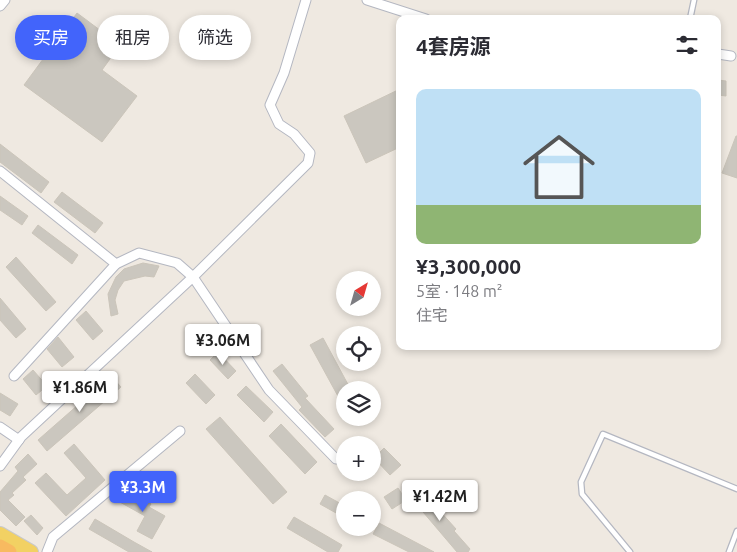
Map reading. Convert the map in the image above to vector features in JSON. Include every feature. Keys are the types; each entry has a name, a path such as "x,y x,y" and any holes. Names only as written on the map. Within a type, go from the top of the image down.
{"highway":[{"path":"0,547 9,552"}],"main road":[{"path":"0,534 31,552"}],"street":[{"path":"0,6 5,0"},
{"path":"0,466 19,440 193,277 308,163 310,153 294,134 279,124 270,105 284,73 306,0"},
{"path":"367,0 414,15"},
{"path":"721,54 730,56"},
{"path":"0,171 116,264"},
{"path":"14,376 116,264 139,254 177,263 193,277 269,390 336,459"},
{"path":"0,427 19,440"},
{"path":"47,552 53,538 180,431"}],"lane":[{"path":"691,15 694,0"},
{"path":"630,552 582,494 581,482 603,434 737,489"},
{"path":"729,552 736,540 737,531"}],"building":[{"path":"87,20 97,28 97,60 109,60 102,70 137,96 102,142 24,85 42,60 87,60"},
{"path":"721,80 726,81 726,96 721,95"},
{"path":"396,91 396,149 366,163 344,116"},
{"path":"737,136 737,178 722,173"},
{"path":"0,144 49,182 41,193 0,162"},
{"path":"62,192 103,223 95,233 54,202"},
{"path":"0,196 28,216 22,225 0,210"},
{"path":"38,225 78,255 72,264 32,233"},
{"path":"16,257 56,302 46,311 6,267"},
{"path":"143,263 159,266 154,277 145,276 124,281 118,290 115,300 118,314 111,316 108,294 116,277 124,269"},
{"path":"0,298 26,329 16,338 0,320"},
{"path":"86,311 103,331 93,340 76,320"},
{"path":"58,337 74,357 62,367 47,349"},
{"path":"323,338 336,362 336,371 341,371 346,381 336,381 336,393 310,345"},
{"path":"218,352 236,371 228,379 210,360"},
{"path":"282,364 308,396 305,398 334,429 325,437 299,410 302,407 273,371"},
{"path":"33,370 47,386 36,395 23,379"},
{"path":"195,374 215,395 206,404 186,383"},
{"path":"111,376 121,387 47,451 38,440"},
{"path":"246,386 273,412 264,422 237,395"},
{"path":"0,393 18,404 10,416 0,410"},
{"path":"220,417 287,492 273,504 206,429"},
{"path":"281,424 317,462 305,474 269,436"},
{"path":"74,444 105,480 66,516 35,483 46,473 67,495 86,478 64,453"},
{"path":"384,448 401,465 390,475 381,465 381,451"},
{"path":"28,454 37,464 23,477 26,480 12,493 14,495 8,500 25,517 16,526 0,510 0,492 18,471 15,467"},
{"path":"398,488 406,500 392,509 384,497"},
{"path":"125,489 151,504 149,507 165,516 152,539 137,531 145,516 118,501"},
{"path":"421,490 456,529 454,531 470,549 468,552 457,552 412,499"},
{"path":"325,495 336,501 336,513 320,504"},
{"path":"31,515 43,528 37,535 24,521"},
{"path":"294,517 342,545 338,552 328,552 287,528"},
{"path":"95,519 152,552 129,552 89,529"},
{"path":"381,524 434,552 409,552 377,536 381,536"}]}
